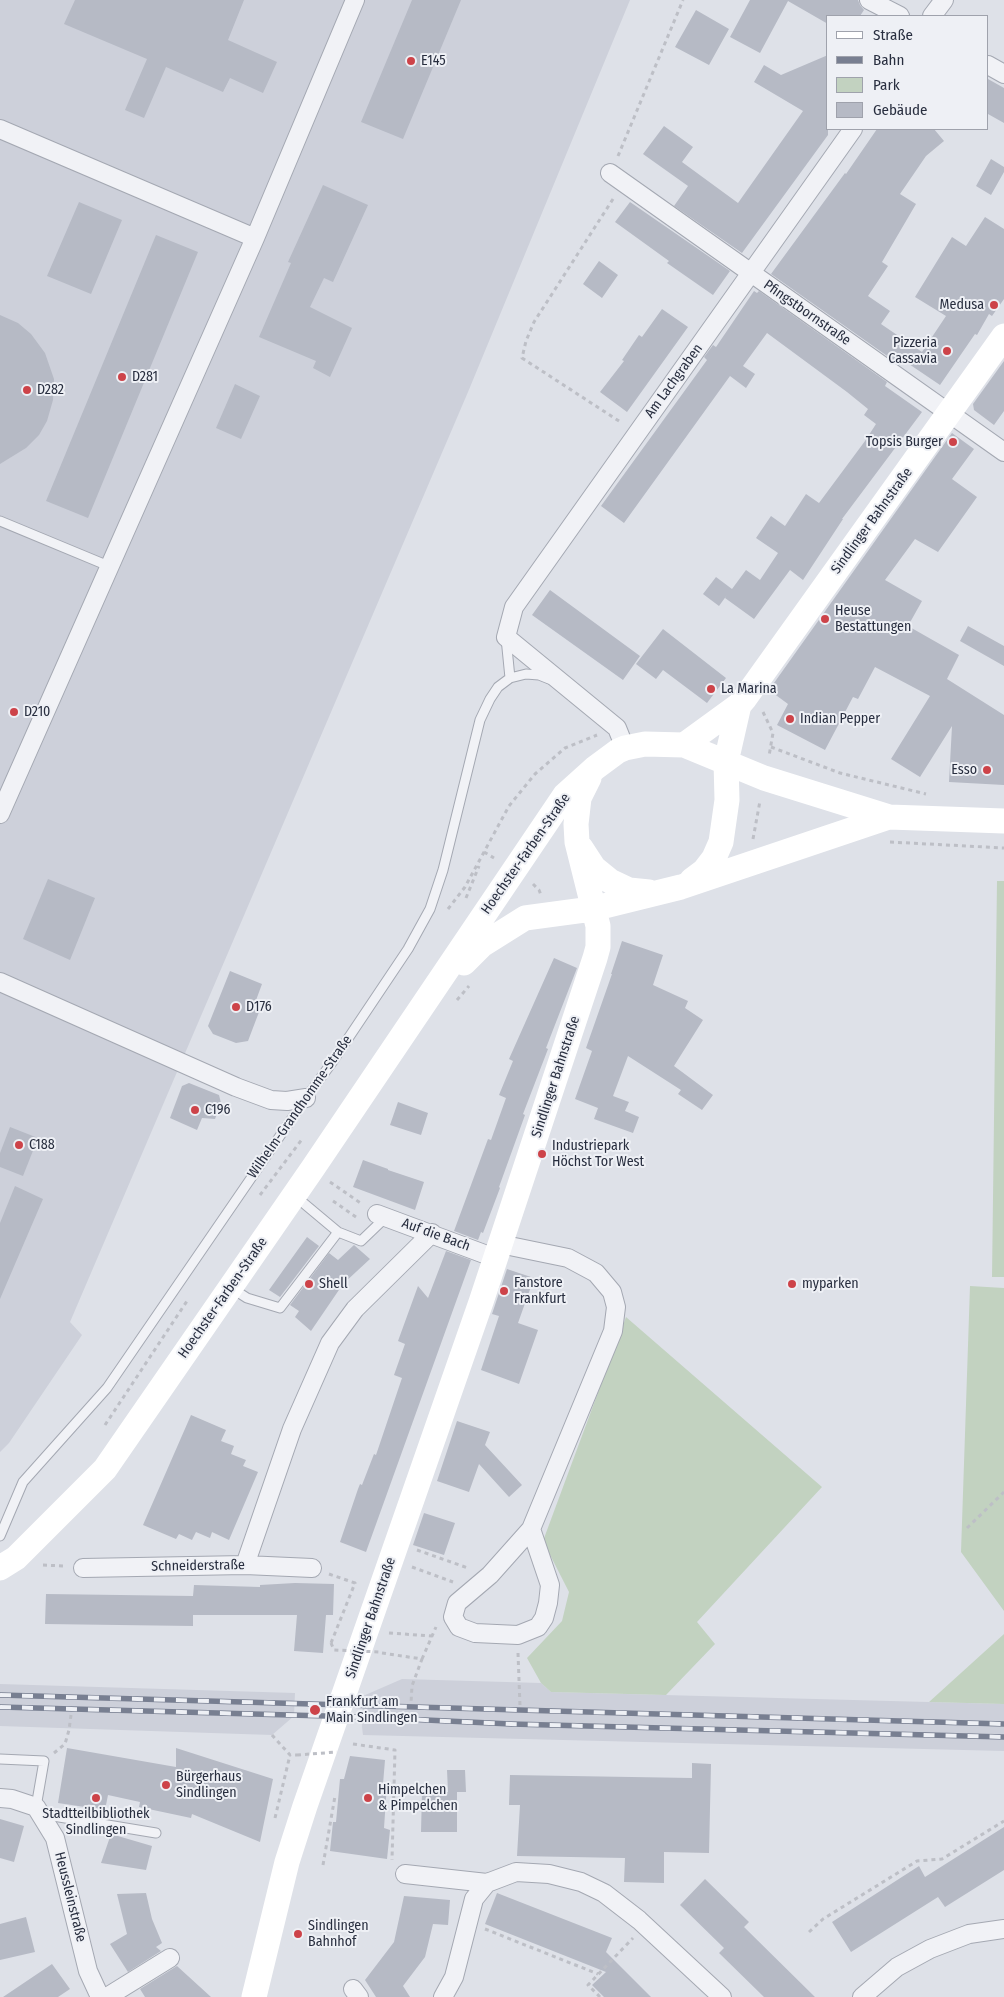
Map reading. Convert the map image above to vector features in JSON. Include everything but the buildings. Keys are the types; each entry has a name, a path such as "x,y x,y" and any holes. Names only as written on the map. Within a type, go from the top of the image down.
{"main road":[{"name":"Sindlinger Bahnstraße","path":"677,746 739,705 1004,336"},
{"name":"Sindlinger Bahnstraße","path":"725,812 727,800 726,762 739,705"},
{"name":"Hoechster-Farben-Straße","path":"0,1568 16,1558 105,1469 313,1168 565,795 595,768 621,738 645,744 677,746 726,762 764,778 890,817 1004,821"},
{"path":"677,746 698,761 712,775 725,812 721,842 714,858 704,872 681,887"},
{"path":"595,768 578,798 577,842 594,868 610,881 629,890 656,893"},
{"name":"Hoechster-Farben-Straße","path":"422,1006 482,945 525,918 592,909 681,887 890,817"},
{"name":"Sindlinger Bahnstraße","path":"254,1997 287,1862 305,1806 498,1251 595,958 599,935 598,926 592,909 577,842"}],"street":[{"path":"0,814 254,238 355,0"},
{"path":"869,0 898,15"},
{"path":"933,15 944,0"},
{"path":"989,66 1004,74"},
{"path":"0,129 254,238"},
{"name":"Am Lachgraben","path":"506,637 514,606 851,130"},
{"name":"Pfingstbornstraße","path":"617,178 1004,452"},
{"path":"506,637 574,692 621,738"},
{"path":"0,982 236,1087 271,1100 287,1101 306,1098"},
{"name":"Auf die Bach","path":"381,1216 432,1233 498,1251"},
{"path":"245,1565 292,1429 330,1343 355,1309 432,1233"},
{"path":"498,1251 568,1258 596,1273 612,1292 616,1306 613,1331 531,1529 490,1575 457,1603 452,1617 459,1627 474,1633 518,1635 538,1627 544,1618 550,1585 531,1529"},
{"name":"Schneiderstraße","path":"83,1568 245,1565 312,1568"},
{"path":"0,1798 12,1799 38,1810"},
{"name":"Heussleinstraße","path":"38,1810 55,1838 88,1970 100,1997"},
{"path":"398,1868 488,1883"},
{"path":"443,1997 454,1977 474,1899 488,1883 516,1872 549,1874 581,1882 604,1893 645,1925 722,1997"},
{"path":"862,1997 897,1967 930,1949 969,1934 1004,1929"},
{"path":"106,1997 170,1958"}],"lane":[{"path":"0,521 110,567"},
{"path":"506,637 510,678 526,674 539,675 574,692"},
{"name":"Wilhelm-Grandhomme-Straße","path":"0,1536 23,1482 107,1388 403,957 430,910 443,870 480,720 498,687 510,678"},
{"path":"294,1195 338,1232 361,1241 381,1216"},
{"path":"231,1287 247,1298 280,1308 338,1232"},
{"path":"0,1760 44,1761 38,1810 156,1833"}],"path":[{"path":"610,415 522,358 526,341 534,322 617,178 683,0"},
{"path":"450,905 465,887 509,806 535,774 565,748 621,738"},
{"path":"771,747 840,773 929,795"},
{"path":"882,842 1004,848"},
{"path":"463,904 484,852"},
{"path":"514,871 540,890 545,914"},
{"path":"255,1201 304,1137"},
{"path":"313,1168 330,1182 381,1216"},
{"path":"334,1201 356,1217"},
{"path":"103,1428 189,1299"},
{"path":"967,1528 1004,1492"},
{"path":"37,1564 83,1568"},
{"path":"404,1564 473,1590"},
{"path":"312,1568 355,1583 331,1643 334,1650 379,1652 422,1659 412,1686 411,1703"},
{"path":"381,1632 432,1636"},
{"path":"518,1635 520,1706"},
{"path":"65,1744 71,1715"},
{"path":"272,1735 290,1755 340,1752"},
{"path":"353,1744 395,1750 398,1868"},
{"path":"275,1819 290,1755"},
{"path":"323,1865 336,1790"},
{"path":"809,1932 824,1919 917,1861 942,1859 1004,1821"},
{"path":"469,1923 598,1974"},
{"path":"600,1997 588,1984 645,1925"}],"shaded area":[{"path":"0,0 630,0 468,392 70,1322 82,1335 9,1443 0,1452"},
{"path":"402,1679 541,1683 551,1692 1004,1704 1004,1751 363,1735 363,1696"},
{"path":"0,1684 295,1693 294,1716 272,1735 0,1726"}],"green space":[{"path":"997,881 1004,881 1004,1277 992,1277"},
{"path":"970,1286 1004,1288 1004,1611 961,1552"},
{"path":"626,1317 822,1487 697,1622 715,1644 666,1695 551,1692 541,1683 527,1658 562,1621 569,1592 543,1541"},
{"path":"1004,1634 1004,1704 929,1702"}],"railway":[{"path":"0,1695 1004,1724"},
{"path":"0,1707 362,1717 511,1724 1004,1737"}],"place":[{"name":"E145","path":"411,61"},
{"name":"Medusa","path":"994,305"},
{"name":"Pizzeria Cassavia","path":"947,351"},
{"name":"D281","path":"122,377"},
{"name":"D282","path":"27,390"},
{"name":"Topsis Burger","path":"953,442"},
{"name":"Heuse Bestattungen","path":"825,619"},
{"name":"La Marina","path":"711,689"},
{"name":"D210","path":"14,712"},
{"name":"Indian Pepper","path":"790,719"},
{"name":"Esso","path":"987,770"},
{"name":"D176","path":"236,1007"},
{"name":"C196","path":"195,1110"},
{"name":"C188","path":"19,1145"},
{"name":"Industriepark Höchst Tor West","path":"542,1154"},
{"name":"Shell","path":"309,1284"},
{"name":"myparken","path":"792,1284"},
{"name":"Fanstore Frankfurt","path":"504,1291"},
{"name":"Frankfurt am Main Sindlingen","path":"315,1710"},
{"name":"Bürgerhaus Sindlingen","path":"166,1785"},
{"name":"Stadtteilbibliothek Sindlingen","path":"96,1798"},
{"name":"Himpelchen & Pimpelchen","path":"368,1798"},
{"name":"Sindlingen Bahnhof","path":"298,1934"}]}
